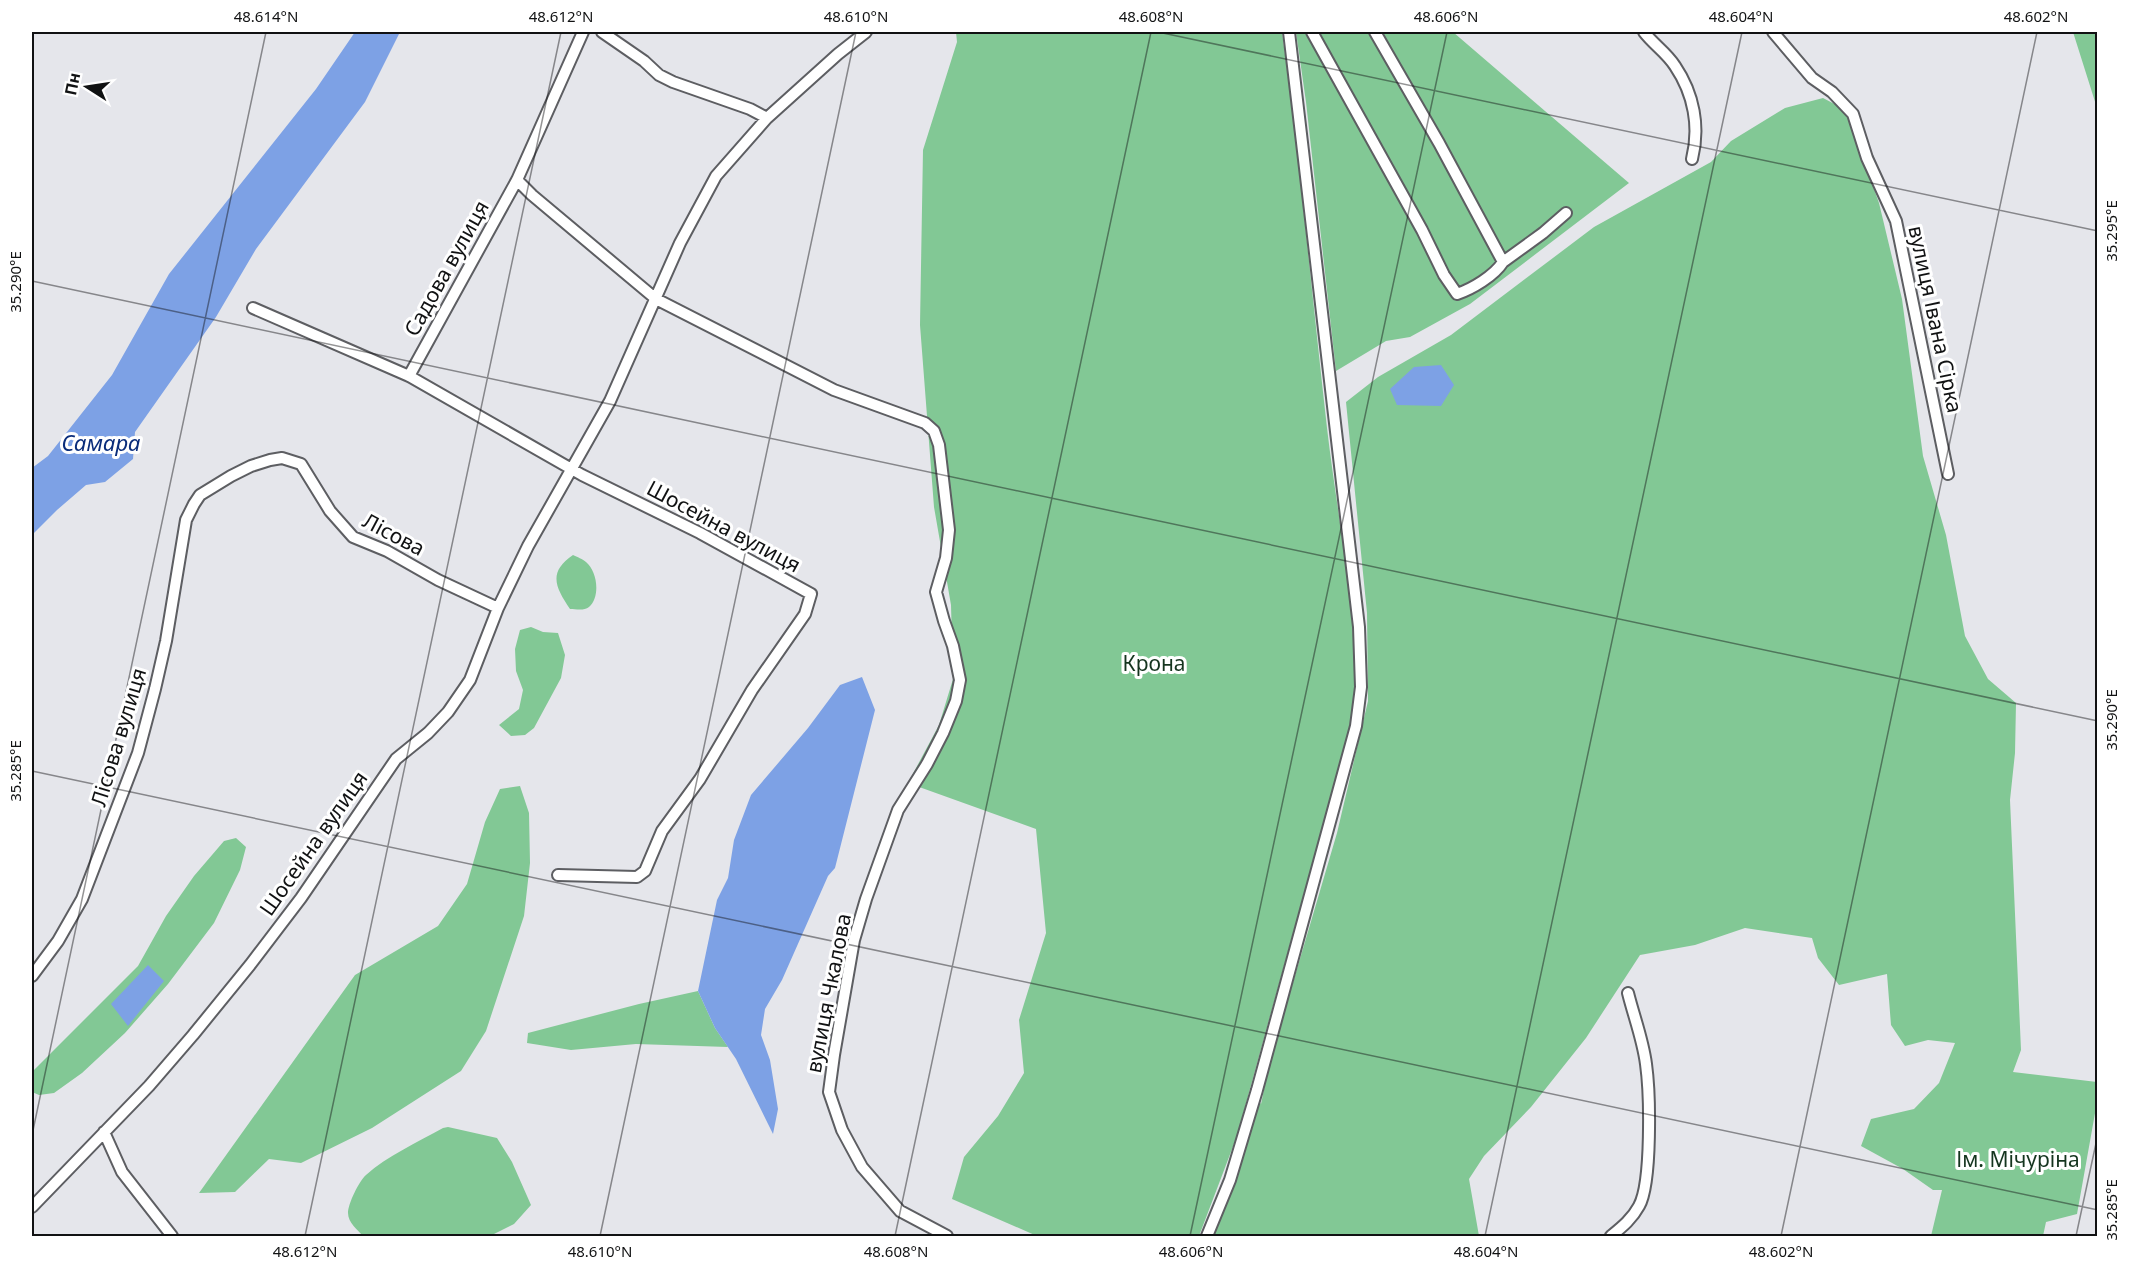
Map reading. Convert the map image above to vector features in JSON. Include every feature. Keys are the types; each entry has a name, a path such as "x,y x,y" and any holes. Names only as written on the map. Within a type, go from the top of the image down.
{"street":[{"name":"Садова вулиця","path":"409,376 517,180 583,32"},
{"path":"602,32 644,61 659,75 694,90 750,109 767,118"},
{"name":"Шосейна вулиця","path":"32,1207 164,1069 250,965 301,898 396,759 428,733 448,712 470,681 498,608 528,546 610,401 680,243 716,176 767,118 866,32"},
{"path":"1207,1236 1230,1180 1257,1090 1356,726 1361,687 1359,627 1289,32"},
{"path":"1312,32 1457,294 1478,284 1566,213"},
{"path":"1375,32 1439,142 1503,262"},
{"path":"1644,32 1675,65 1694,103 1696,142 1692,159"},
{"name":"вулиця Івана Сірка","path":"1773,32 1812,78 1832,92 1853,114 1867,158 1896,221 1948,474"},
{"path":"517,180 656,299"},
{"name":"вулиця Чкалова","path":"656,299 834,390 925,423 934,430 939,445 949,530 946,558 936,592 953,646 960,680 956,702 943,733 927,764 898,810 866,899 854,940 829,1092 842,1130 862,1167 900,1211 947,1236"},
{"name":"Шосейна вулиця","path":"253,308 409,376 613,491 700,533 811,594 805,614 752,690 700,779 662,831 645,871 637,877 558,875"},
{"name":"Лісова","path":"200,495 231,476 270,460 282,459 301,464 330,511 353,537 387,551 438,580 498,608"},
{"name":"Лісова вулиця","path":"32,976 58,941 82,899 138,753 166,641 186,520 200,495"},
{"path":"1612,1236 1629,1221 1640,1204 1645,1182 1649,1122 1646,1064 1628,993"},
{"path":"104,1132 122,1172 172,1236"}],"green space":[{"name":"Крона","path":"956,32 1282,32 1327,428 1351,605 1355,676 1354,712 1237,1136 1199,1236 1037,1236 952,1199 964,1157 998,1116 1024,1073 1019,1020 1046,933 1036,829 908,783 939,725 953,679 951,605 934,507 920,325 923,150 957,42"},
{"path":"1296,32 1453,32 1629,183 1470,304 1410,337 1386,341 1336,371"},
{"path":"2073,32 2097,32 2097,108"},
{"name":"Ім. Мічуріна","path":"1823,98 1846,110 1879,203 1902,299 1923,456 1946,535 1965,636 1988,679 2016,703 2015,753 2010,800 2021,1050 2013,1072 2097,1082 2097,1102 2077,1214 2046,1222 2043,1236 1931,1236 1942,1190 1933,1190 1903,1169 1861,1146 1871,1119 1914,1109 1939,1083 1955,1043 1928,1040 1905,1046 1891,1025 1887,974 1839,985 1818,958 1812,938 1745,928 1695,945 1640,955 1586,1038 1531,1107 1484,1156 1469,1179 1479,1236 1211,1236 1257,1098 1261,1104 1279,1017 1282,1020 1337,833 1368,701 1367,613 1346,402 1378,377 1451,335 1594,227 1711,162 1731,141 1785,108"},
{"path":"573,555 590,566 596,584 593,602 589,607 580,610 570,609 556,580 560,568"},
{"path":"531,627 543,632 558,633 565,655 561,678 534,728 525,735 511,736 499,725 519,709 523,690 516,671 515,649 520,630"},
{"path":"520,786 529,813 530,863 524,916 486,1031 461,1071 372,1128 301,1163 269,1159 235,1192 199,1193 355,975 438,926 467,884 485,822 500,789"},
{"path":"236,838 246,847 240,870 214,923 168,984 125,1033 82,1073 54,1093 39,1095 32,1092 32,1072 138,966 166,916 194,876 224,841"},
{"path":"698,991 715,1028 728,1047 636,1044 571,1050 527,1043 528,1033"},
{"path":"448,1127 497,1138 512,1162 531,1205 514,1224 490,1236 363,1236 351,1223 348,1209 363,1178 393,1155"}],"water":[{"name":"Самара","path":"355,32 400,32 365,102 256,249 216,317 135,432 133,459 105,482 86,485 32,535 32,468 48,456 112,375 169,274 316,89"},
{"path":"1441,365 1454,385 1441,406 1397,405 1390,389 1414,367"},
{"path":"862,677 875,710 835,868 828,876 782,980 765,1009 761,1035 770,1060 778,1109 773,1134 736,1059 715,1028 698,991 717,900 728,878 734,840 751,795 808,728 840,685"},
{"path":"148,965 164,981 128,1026 111,1004"}]}
